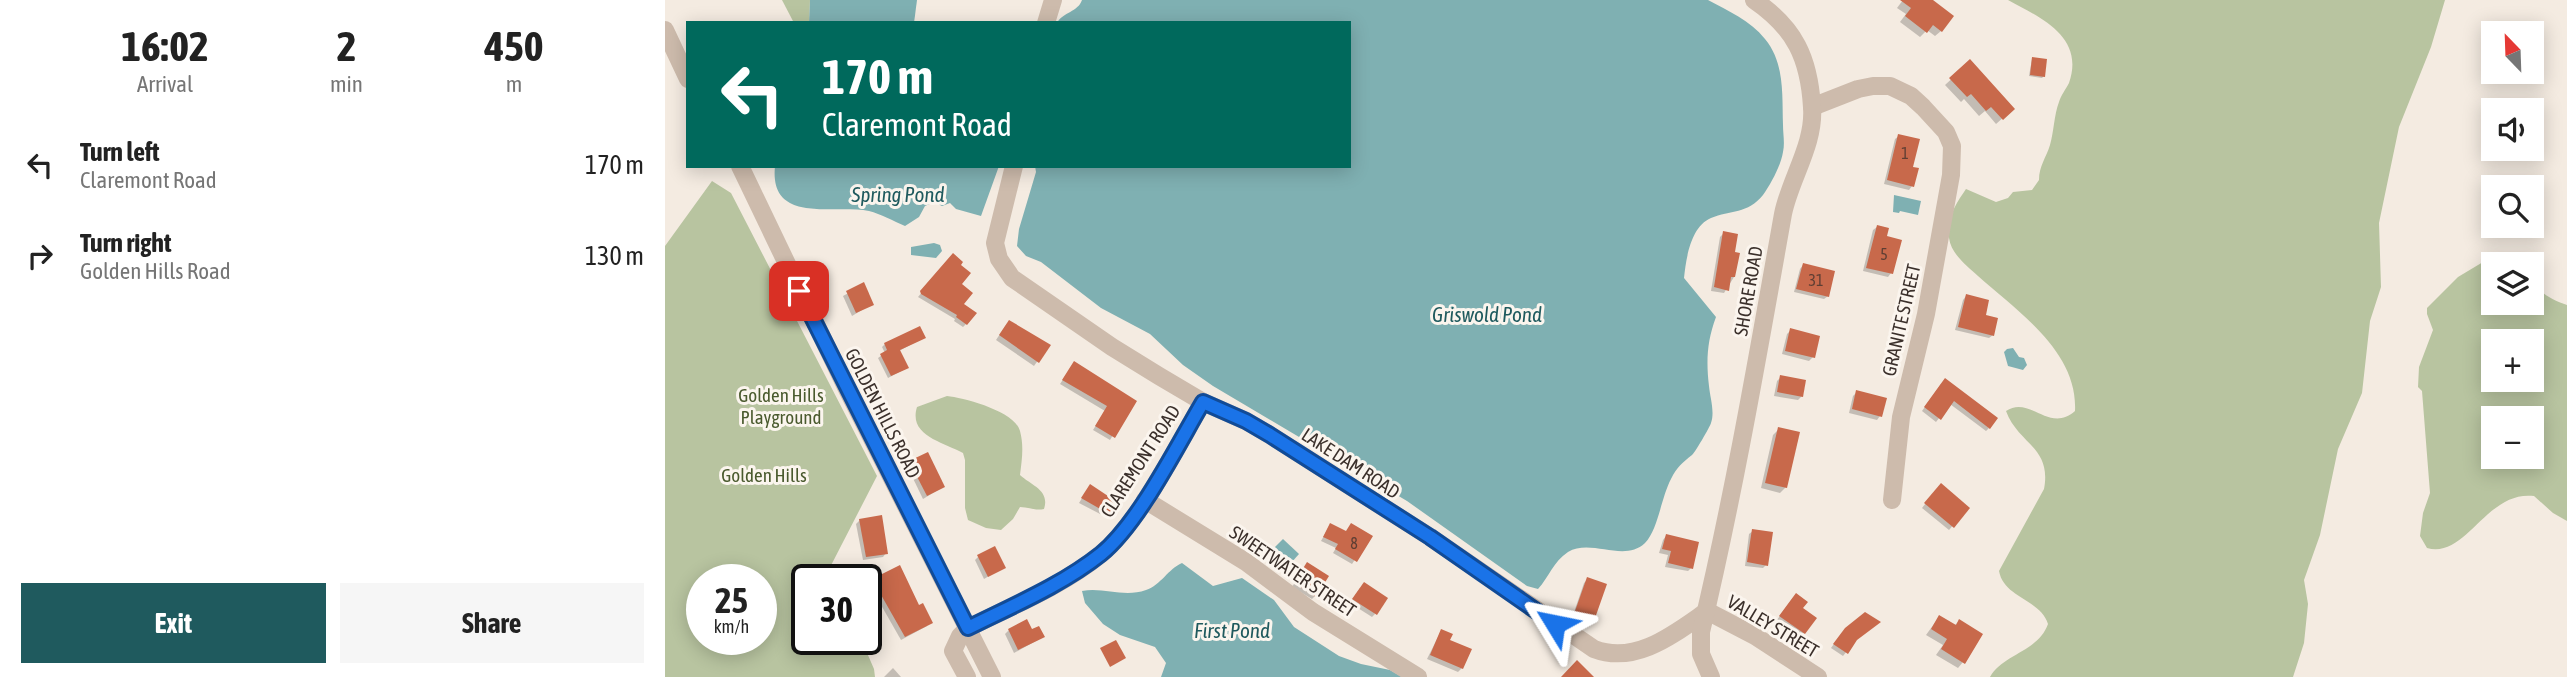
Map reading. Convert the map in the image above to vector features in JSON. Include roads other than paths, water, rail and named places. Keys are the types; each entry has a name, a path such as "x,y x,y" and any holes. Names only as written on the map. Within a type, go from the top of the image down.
{"street":[{"path":"1047,21 1053,0"},
{"name":"SHORE ROAD","path":"1711,677 1700,649 1784,211 1811,127 1812,107 1806,72 1794,37 1778,17 1754,0"},
{"path":"665,30 686,75"},
{"name":"GRANITE STREET","path":"1812,107 1858,89 1890,86 1911,96 1923,107 1946,132 1953,149 1951,175 1928,300 1905,398 1892,500"},
{"name":"GOLDEN HILLS ROAD","path":"741,168 846,387 992,677"},
{"name":"LAKE DAM ROAD","path":"1013,168 995,239 999,260 1016,281 1112,347 1203,402 1270,435 1430,537 1570,635 1597,650 1624,653 1644,649 1663,640 1707,611"},
{"name":"CLAREMONT ROAD","path":"968,628 1036,594 1094,559 1111,544 1145,500 1203,402"},
{"name":"SWEETWATER STREET","path":"1145,500 1246,562 1313,612 1418,677"},
{"name":"VALLEY STREET","path":"1707,611 1755,636 1818,677"},
{"path":"967,677 953,651 960,636 968,628"}],"water":[{"path":"810,0 917,0 914,21 809,21"},
{"name":"Griswold Pond","path":"1082,0 1708,0 1753,26 1771,48 1779,69 1784,149 1778,168 1763,195 1745,209 1718,215 1704,222 1690,245 1684,278 1716,317 1709,343 1708,360 1712,419 1693,454 1673,475 1653,530 1645,543 1637,549 1627,551 1577,548 1559,560 1538,589 1527,586 1407,501 1213,386 1183,365 1150,334 1101,308 1041,262 1026,256 1017,246 1035,168 1351,168 1351,21 1059,21"},
{"name":"Spring Pond","path":"775,168 998,168 981,216 956,209 950,203 942,206 934,202 925,206 919,217 905,226 869,211 807,208 793,204 782,197 776,185"},
{"path":"1894,195 1921,201 1918,215 1893,212"},
{"path":"934,243 940,245 942,251 936,258 911,255 911,247"},
{"path":"2013,348 2019,357 2024,358 2027,365 2023,370 2008,366 2004,352"},
{"path":"1283,539 1299,554 1291,563 1275,547"},
{"name":"First Pond","path":"1182,563 1213,586 1242,578 1274,600 1294,627 1339,656 1390,670 1402,677 1161,677 1166,663 1155,647 1120,635 1103,624 1085,603 1082,591 1130,593 1146,590"}],"park label":[{"name":"Golden Hills Playground","path":"781,406"},
{"name":"Golden Hills","path":"764,475"}]}
